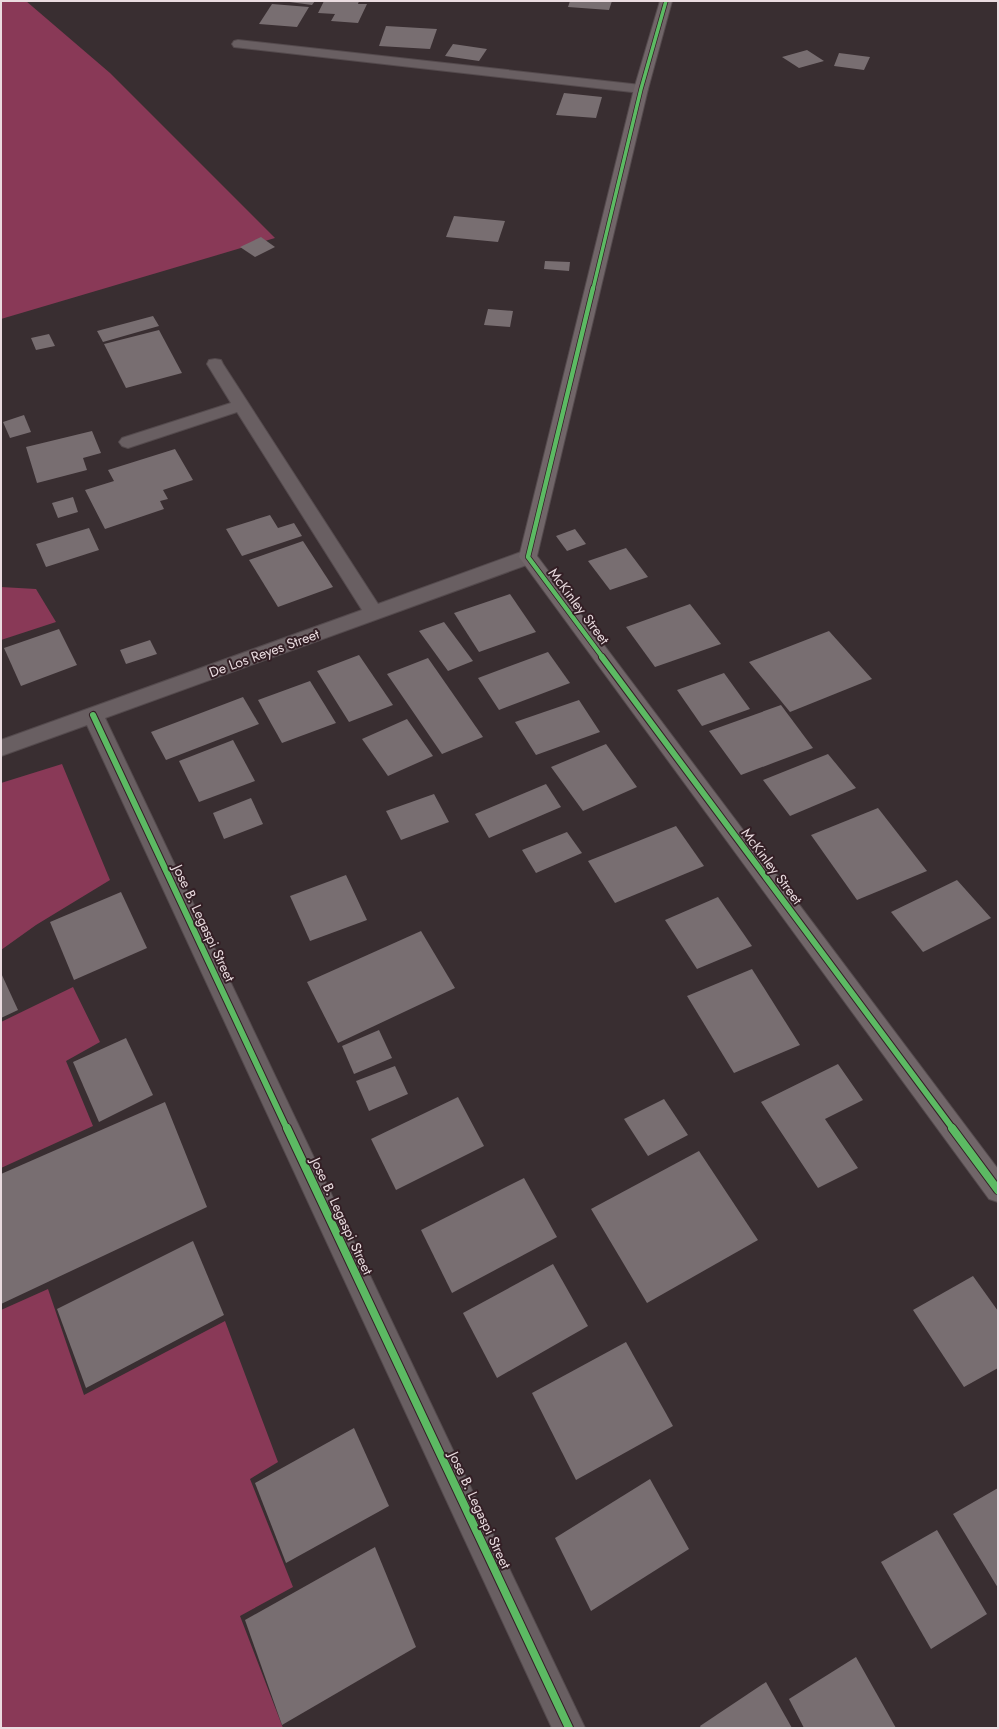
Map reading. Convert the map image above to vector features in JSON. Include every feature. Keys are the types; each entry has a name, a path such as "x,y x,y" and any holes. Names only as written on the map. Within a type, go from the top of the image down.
{"street":[{"path":"528,557 640,89 666,1"},
{"path":"238,44 640,89"},
{"path":"215,364 374,613"},
{"path":"128,442 241,405"},
{"name":"De Los Reyes Street","path":"1,748 528,557"},
{"name":"McKinley Street","path":"528,557 998,1190"},
{"name":"Jose B. Legaspi Street","path":"93,715 569,1728"}],"shaded area":[{"path":"1,1 26,1 110,73 275,238 1,319"},
{"path":"1,587 36,589 56,622 1,640"},
{"path":"62,764 110,880 36,925 1,950 1,783"},
{"path":"73,987 100,1042 66,1061 93,1126 1,1168 1,1022"},
{"path":"48,1289 84,1395 225,1321 278,1462 250,1479 293,1587 240,1616 283,1728 1,1728 1,1310"}],"building":[{"path":"282,1 315,1 312,5"},
{"path":"324,1 359,1 358,4 367,4 358,23 331,21 335,14 318,13"},
{"path":"570,1 612,1 609,10 568,7"},
{"path":"272,4 309,7 297,27 259,24"},
{"path":"386,26 437,29 430,49 379,46"},
{"path":"453,44 487,49 479,61 445,56"},
{"path":"807,50 824,61 799,68 782,57"},
{"path":"839,53 870,57 864,70 834,66"},
{"path":"564,93 602,97 596,118 556,115"},
{"path":"454,216 505,221 498,242 446,237"},
{"path":"261,237 275,247 255,257 240,247"},
{"path":"545,261 570,262 569,271 544,269"},
{"path":"488,309 513,311 510,327 484,325"},
{"path":"153,316 159,326 103,342 97,331"},
{"path":"159,330 182,373 126,388 104,344"},
{"path":"49,334 55,346 36,350 31,338"},
{"path":"24,415 31,432 10,438 3,422"},
{"path":"92,431 101,453 83,458 87,470 37,483 26,447"},
{"path":"175,449 193,480 163,490 168,499 160,501 164,509 105,529 85,490 114,481 108,470"},
{"path":"73,497 78,512 58,518 52,503"},
{"path":"270,515 278,528 294,523 302,536 242,556 226,529"},
{"path":"89,528 99,550 46,567 36,544"},
{"path":"575,529 586,544 567,551 556,536"},
{"path":"303,541 333,587 278,607 249,560"},
{"path":"626,548 648,577 610,590 588,561"},
{"path":"510,594 536,632 479,652 454,613"},
{"path":"690,604 721,644 655,667 626,627"},
{"path":"444,622 473,661 448,671 419,631"},
{"path":"59,629 77,665 21,686 4,648"},
{"path":"829,631 872,679 790,712 749,662"},
{"path":"150,640 157,654 126,664 120,650"},
{"path":"548,652 570,683 499,710 478,678"},
{"path":"359,655 393,705 349,722 317,671"},
{"path":"428,658 483,737 442,754 387,674"},
{"path":"724,673 750,709 702,726 677,690"},
{"path":"310,681 336,723 282,743 258,700"},
{"path":"243,697 259,724 166,760 151,732"},
{"path":"579,700 600,732 536,755 515,722"},
{"path":"781,705 813,748 741,775 709,731"},
{"path":"407,719 433,756 388,776 362,739"},
{"path":"233,740 255,781 199,802 179,761"},
{"path":"606,744 637,787 583,811 551,767"},
{"path":"828,754 856,788 790,816 763,780"},
{"path":"546,784 561,807 489,838 475,814"},
{"path":"434,794 449,822 401,840 386,811"},
{"path":"251,798 263,824 224,839 213,813"},
{"path":"878,808 927,871 857,900 811,835"},
{"path":"676,826 704,866 615,903 588,861"},
{"path":"567,832 582,853 536,873 522,850"},
{"path":"346,875 367,920 310,941 290,896"},
{"path":"957,880 991,918 923,952 891,912"},
{"path":"121,892 147,948 74,980 50,922"},
{"path":"718,897 752,946 697,969 665,920"},
{"path":"421,931 455,988 338,1043 307,982"},
{"path":"752,969 800,1045 734,1073 687,996"},
{"path":"1,973 18,1010 1,1018"},
{"path":"379,1030 392,1058 354,1074 342,1046"},
{"path":"126,1038 153,1095 99,1122 73,1062"},
{"path":"838,1064 863,1100 825,1119 858,1168 818,1188 761,1102"},
{"path":"395,1066 408,1094 369,1111 356,1081"},
{"path":"458,1097 484,1146 396,1190 371,1139"},
{"path":"664,1099 688,1135 648,1156 624,1119"},
{"path":"165,1102 207,1207 1,1304 1,1174"},
{"path":"699,1151 758,1240 647,1303 591,1209"},
{"path":"524,1178 557,1237 452,1293 421,1230"},
{"path":"193,1241 224,1315 86,1388 57,1309"},
{"path":"553,1264 588,1326 497,1378 463,1313"},
{"path":"973,1276 998,1311 998,1368 964,1387 913,1310"},
{"path":"626,1342 673,1426 576,1480 532,1393"},
{"path":"354,1428 389,1506 286,1563 255,1483"},
{"path":"650,1479 689,1549 591,1611 555,1538"},
{"path":"998,1488 998,1588 953,1514"},
{"path":"937,1530 987,1614 931,1649 881,1562"},
{"path":"375,1547 416,1647 282,1725 245,1620"},
{"path":"856,1657 896,1728 804,1728 789,1699"},
{"path":"766,1682 792,1728 701,1728 700,1726"}],"cycle path":[{"path":"666,1 641,89 528,557 998,1190"},
{"path":"93,715 569,1728"}]}
